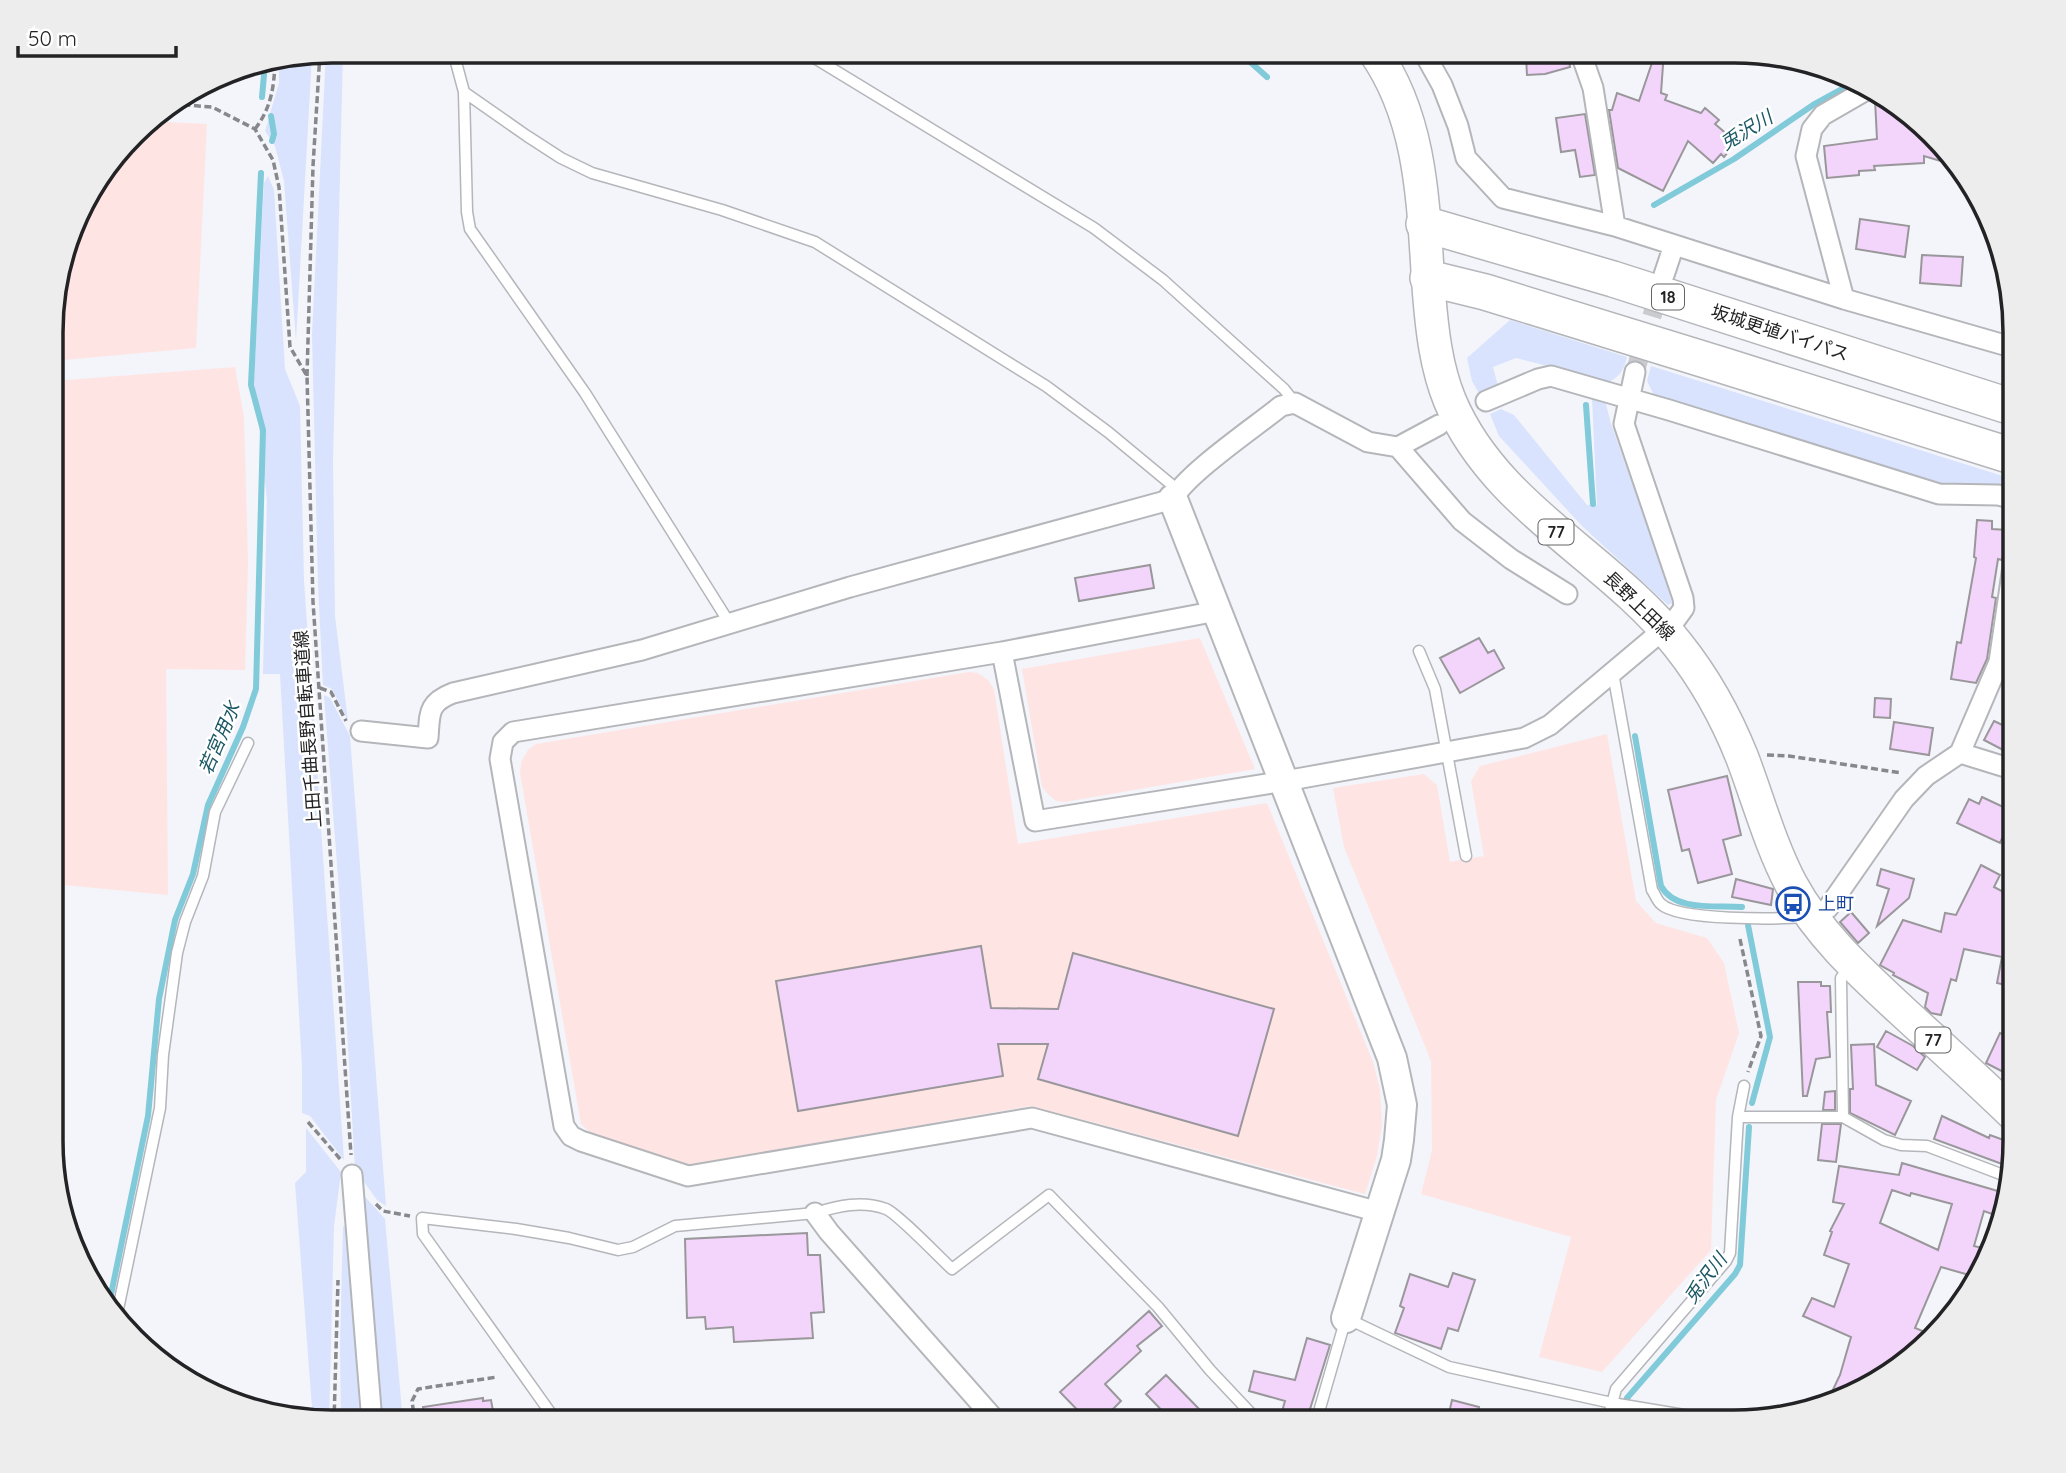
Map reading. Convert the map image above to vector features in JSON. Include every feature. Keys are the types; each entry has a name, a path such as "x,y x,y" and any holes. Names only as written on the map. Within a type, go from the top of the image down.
{"highway":[{"name":"坂城更埴バイパス","path":"1424,224 2003,385"},
{"path":"1428,278 1485,292 2003,453"}],"main road":[{"name":"長野上田線","path":"1382,63 1392,79 1410,125 1419,173 1432,326 1443,379 1450,401 1472,440 1506,484 1537,515 1612,578 1664,628 1704,681 1723,715 1741,755 1775,848 1791,883 1812,917 1851,964 2003,1105"}],"street":[{"path":"1430,63 1442,85 1458,126 1466,158 1503,198 1615,226 1844,299 2003,345"},
{"path":"1584,63 1593,88 1615,226"},
{"path":"1844,299 1805,156 1812,129 1823,115 1859,94"},
{"path":"1664,275 1674,245"},
{"path":"1002,652 1035,821 1285,781 1524,738 1550,725 1614,673 1680,615 1684,605 1624,424 1635,372"},
{"path":"1486,401 1551,376 1939,494 2003,496"},
{"path":"361,731 428,738 431,710 439,699 453,693 642,650 850,587 1175,495 1281,406 1295,403 1368,442 1398,447 1439,425"},
{"path":"1398,447 1462,521 1511,559 1567,594"},
{"path":"1175,495 1400,1086 1402,1105 1396,1160 1346,1318"},
{"path":"1217,611 1002,652 513,732 503,742 500,759 564,1126 570,1136 688,1176 1032,1118 1379,1212"},
{"path":"1812,917 1828,908 1904,799 1926,776 1960,753 2000,662 2003,640"},
{"path":"1960,753 2003,766"},
{"path":"352,1175 371,1410"},
{"path":"815,1213 986,1410"}],"lane":[{"path":"456,63 464,92 467,212 470,229 585,393 730,624"},
{"path":"823,63 1094,228 1163,280 1284,389 1295,403"},
{"path":"464,92 527,136 593,173 722,210 815,243 1046,386 1108,432 1175,495"},
{"path":"1419,652 1435,689 1466,856"},
{"path":"1614,673 1652,890 1661,904 1677,912 1706,915 1773,919 1812,917"},
{"path":"119,1305 160,1108 163,1055 177,953 185,922 203,876 215,812 248,743"},
{"path":"1843,1117 1841,978 1851,964"},
{"path":"1612,1410 1616,1389 1730,1253 1738,1117 1744,1086"},
{"path":"1738,1117 1843,1117 1884,1140 1901,1145 1927,1146 2001,1174"},
{"path":"549,1410 424,1234 422,1218 516,1229 618,1250 633,1247 676,1226 815,1213 859,1204 888,1209 951,1269 1049,1195 1158,1307 1210,1370 1248,1410"},
{"path":"1319,1410 1346,1318 1449,1367 1658,1410"}],"path":[{"path":"307,376 313,166 319,64"},
{"path":"188,105 212,107 255,129 264,117 273,94 275,69"},
{"name":"上田千曲長野自転車道線","path":"255,129 273,160 279,187 290,347 307,376 313,602 352,1175"},
{"path":"319,688 331,692 351,730 361,731"},
{"path":"1741,755 1789,756 1926,776"},
{"path":"1740,939 1761,1036 1744,1086"},
{"path":"308,1122 352,1175"},
{"path":"383,1211 422,1218"},
{"path":"334,1410 339,1271"},
{"path":"413,1410 412,1402 418,1389 497,1377"}],"shaded area":[{"path":"325,63 343,63 333,461 335,616 348,721 332,689 323,685 312,335"},
{"path":"311,64 296,341 284,181 275,146 265,131 279,83 279,68"},
{"path":"165,122 207,124 196,348 63,360 65,297 72,263 84,229 99,198 119,168"},
{"path":"268,176 274,190 285,369 300,406 304,581 344,1160 310,1116 302,1113 302,1067 280,674 263,674 267,500 254,381 264,183"},
{"path":"1510,320 1627,357 1624,366 1619,375 1609,382 1516,358 1493,367 1498,386 1480,395 1472,381 1467,358"},
{"path":"1651,366 2003,476 2003,484 1942,485 1654,395 1647,381"},
{"path":"235,367 244,417 248,562 245,670 166,669 168,895 63,885 63,380"},
{"path":"1592,399 1606,404 1672,603 1668,605 1582,526 1499,436 1490,414 1501,409 1514,415 1587,505 1597,505"},
{"path":"1200,638 1255,769 1065,802 1056,801 1048,794 1042,787 1022,669"},
{"path":"969,672 978,673 988,680 994,689 1018,844 1267,803 1373,1062 1380,1089 1382,1124 1377,1156 1365,1194 1031,1106 688,1165 591,1133 581,1124 520,773 522,760 528,750 536,744"},
{"path":"324,695 330,698 350,736 386,1206 377,1200 355,1169 339,890"},
{"path":"1607,734 1636,901 1656,923 1707,938 1724,963 1739,1033 1716,1100 1711,1250 1602,1372 1539,1357 1571,1237 1421,1194 1432,1150 1431,1061 1344,847 1333,788 1424,774 1437,785 1450,862 1484,856 1471,781 1480,766"},
{"path":"306,1128 341,1172 334,1226 329,1410 312,1409 295,1183 306,1172"},
{"path":"359,1190 385,1219 402,1410 377,1410"},
{"path":"343,1226 347,1228 359,1410 341,1410"}],"building":[{"path":"1526,63 1570,63 1570,67 1545,74 1527,75"},
{"path":"1652,63 1663,63 1661,93 1667,95 1665,100 1701,113 1705,108 1719,120 1715,124 1736,142 1724,157 1721,154 1713,163 1688,141 1663,191 1618,168 1609,110 1612,110 1617,93 1639,101"},
{"path":"1875,103 1911,130 1941,161 1924,156 1924,163 1874,166 1875,170 1859,171 1859,175 1827,178 1824,146 1877,139"},
{"path":"1585,114 1595,175 1580,177 1575,150 1561,152 1556,118"},
{"path":"1860,219 1909,226 1905,257 1856,249"},
{"path":"1922,255 1963,257 1961,286 1920,283"},
{"path":"1977,520 1992,521 1992,529 2003,530 2003,555 2002,560 1998,559 1992,597 1996,598 1987,659 1976,683 1951,679 1957,642 1961,643 1976,558"},
{"path":"1150,565 1154,588 1079,601 1075,578"},
{"path":"1479,638 1488,653 1494,650 1504,668 1460,693 1440,658"},
{"path":"1875,698 1891,699 1890,718 1874,717"},
{"path":"1994,721 2003,725 2003,750 1984,740"},
{"path":"1894,722 1933,728 1929,755 1890,749"},
{"path":"1727,776 1741,835 1723,840 1732,874 1698,883 1689,849 1682,851 1668,790"},
{"path":"1982,797 2003,807 2003,836 2000,843 1957,823 1969,799 1979,804"},
{"path":"1981,865 2000,875 1994,887 2003,892 2003,984 1997,983 2002,957 1964,949 1956,981 1951,979 1941,1015 1931,1013 1925,1007 1928,993 1880,965 1903,920 1941,932 1945,913 1956,915"},
{"path":"1881,869 1914,879 1909,898 1877,926 1889,889 1877,885"},
{"path":"1736,879 1773,889 1771,905 1732,897"},
{"path":"1851,912 1869,933 1858,943 1840,922"},
{"path":"981,946 991,1008 1058,1009 1073,953 1274,1009 1238,1136 1038,1079 1048,1044 998,1044 1003,1076 798,1111 776,981"},
{"path":"1798,982 1821,982 1821,986 1830,986 1831,1012 1827,1012 1830,1057 1816,1059 1807,1096 1803,1096"},
{"path":"1886,1031 1913,1046 1925,1057 1917,1070 1877,1047"},
{"path":"2000,1033 2003,1034 2003,1072 1986,1063"},
{"path":"1874,1044 1876,1085 1911,1101 1895,1135 1850,1113 1850,1089 1853,1089 1851,1045"},
{"path":"1835,1091 1835,1110 1823,1110 1825,1092"},
{"path":"1942,1116 1989,1138 1990,1135 2003,1140 2002,1164 1934,1139"},
{"path":"1822,1124 1841,1124 1836,1162 1818,1160"},
{"path":"1902,1163 1998,1191 1993,1214 1984,1211 1974,1246 1980,1248 1967,1275 1941,1267 1915,1328 1924,1331 1883,1365 1832,1391 1851,1337 1803,1316 1812,1298 1834,1307 1849,1264 1824,1255 1832,1232 1830,1231 1844,1204 1833,1202 1839,1166 1899,1175","holes":["1892,1190 1910,1196 1911,1193 1952,1204 1938,1250 1880,1223"]},
{"path":"807,1233 808,1255 820,1255 824,1312 811,1313 813,1338 734,1342 733,1327 706,1329 705,1317 687,1318 685,1239"},
{"path":"1453,1273 1475,1280 1458,1331 1448,1328 1441,1349 1395,1333 1404,1308 1400,1306 1410,1274 1448,1287"},
{"path":"1149,1311 1162,1326 1137,1346 1141,1351 1105,1384 1121,1401 1114,1410 1077,1410 1060,1392"},
{"path":"1307,1338 1330,1345 1310,1410 1282,1410 1285,1401 1249,1391 1254,1371 1295,1380"},
{"path":"1166,1375 1200,1410 1161,1410 1146,1394"},
{"path":"483,1398 483,1401 491,1400 493,1410 423,1410 423,1407"},
{"path":"1452,1400 1479,1407 1478,1410 1450,1410"}],"waterway":[{"path":"1251,63 1267,77"},
{"name":"若宮用水","path":"262,97 264,72"},
{"name":"兎沢川","path":"1654,205 1734,159 1813,105 1845,87"},
{"name":"若宮用水","path":"271,116 274,134 272,141"},
{"name":"若宮用水","path":"111,1294 148,1116 159,999 175,920 193,874 208,805 243,727 256,689 263,430 251,385 261,173"},
{"name":"兎沢川","path":"1586,405 1593,504"},
{"name":"兎沢川","path":"1635,736 1661,886 1667,894 1686,904 1742,907"},
{"name":"兎沢川","path":"1748,925 1770,1037 1752,1103"},
{"name":"兎沢川","path":"1622,1410 1627,1398 1740,1265 1749,1127"}],"tunnel":[{"path":"1635,372 1661,286"}],"place":[{"name":"上町","path":"1793,904"}]}
